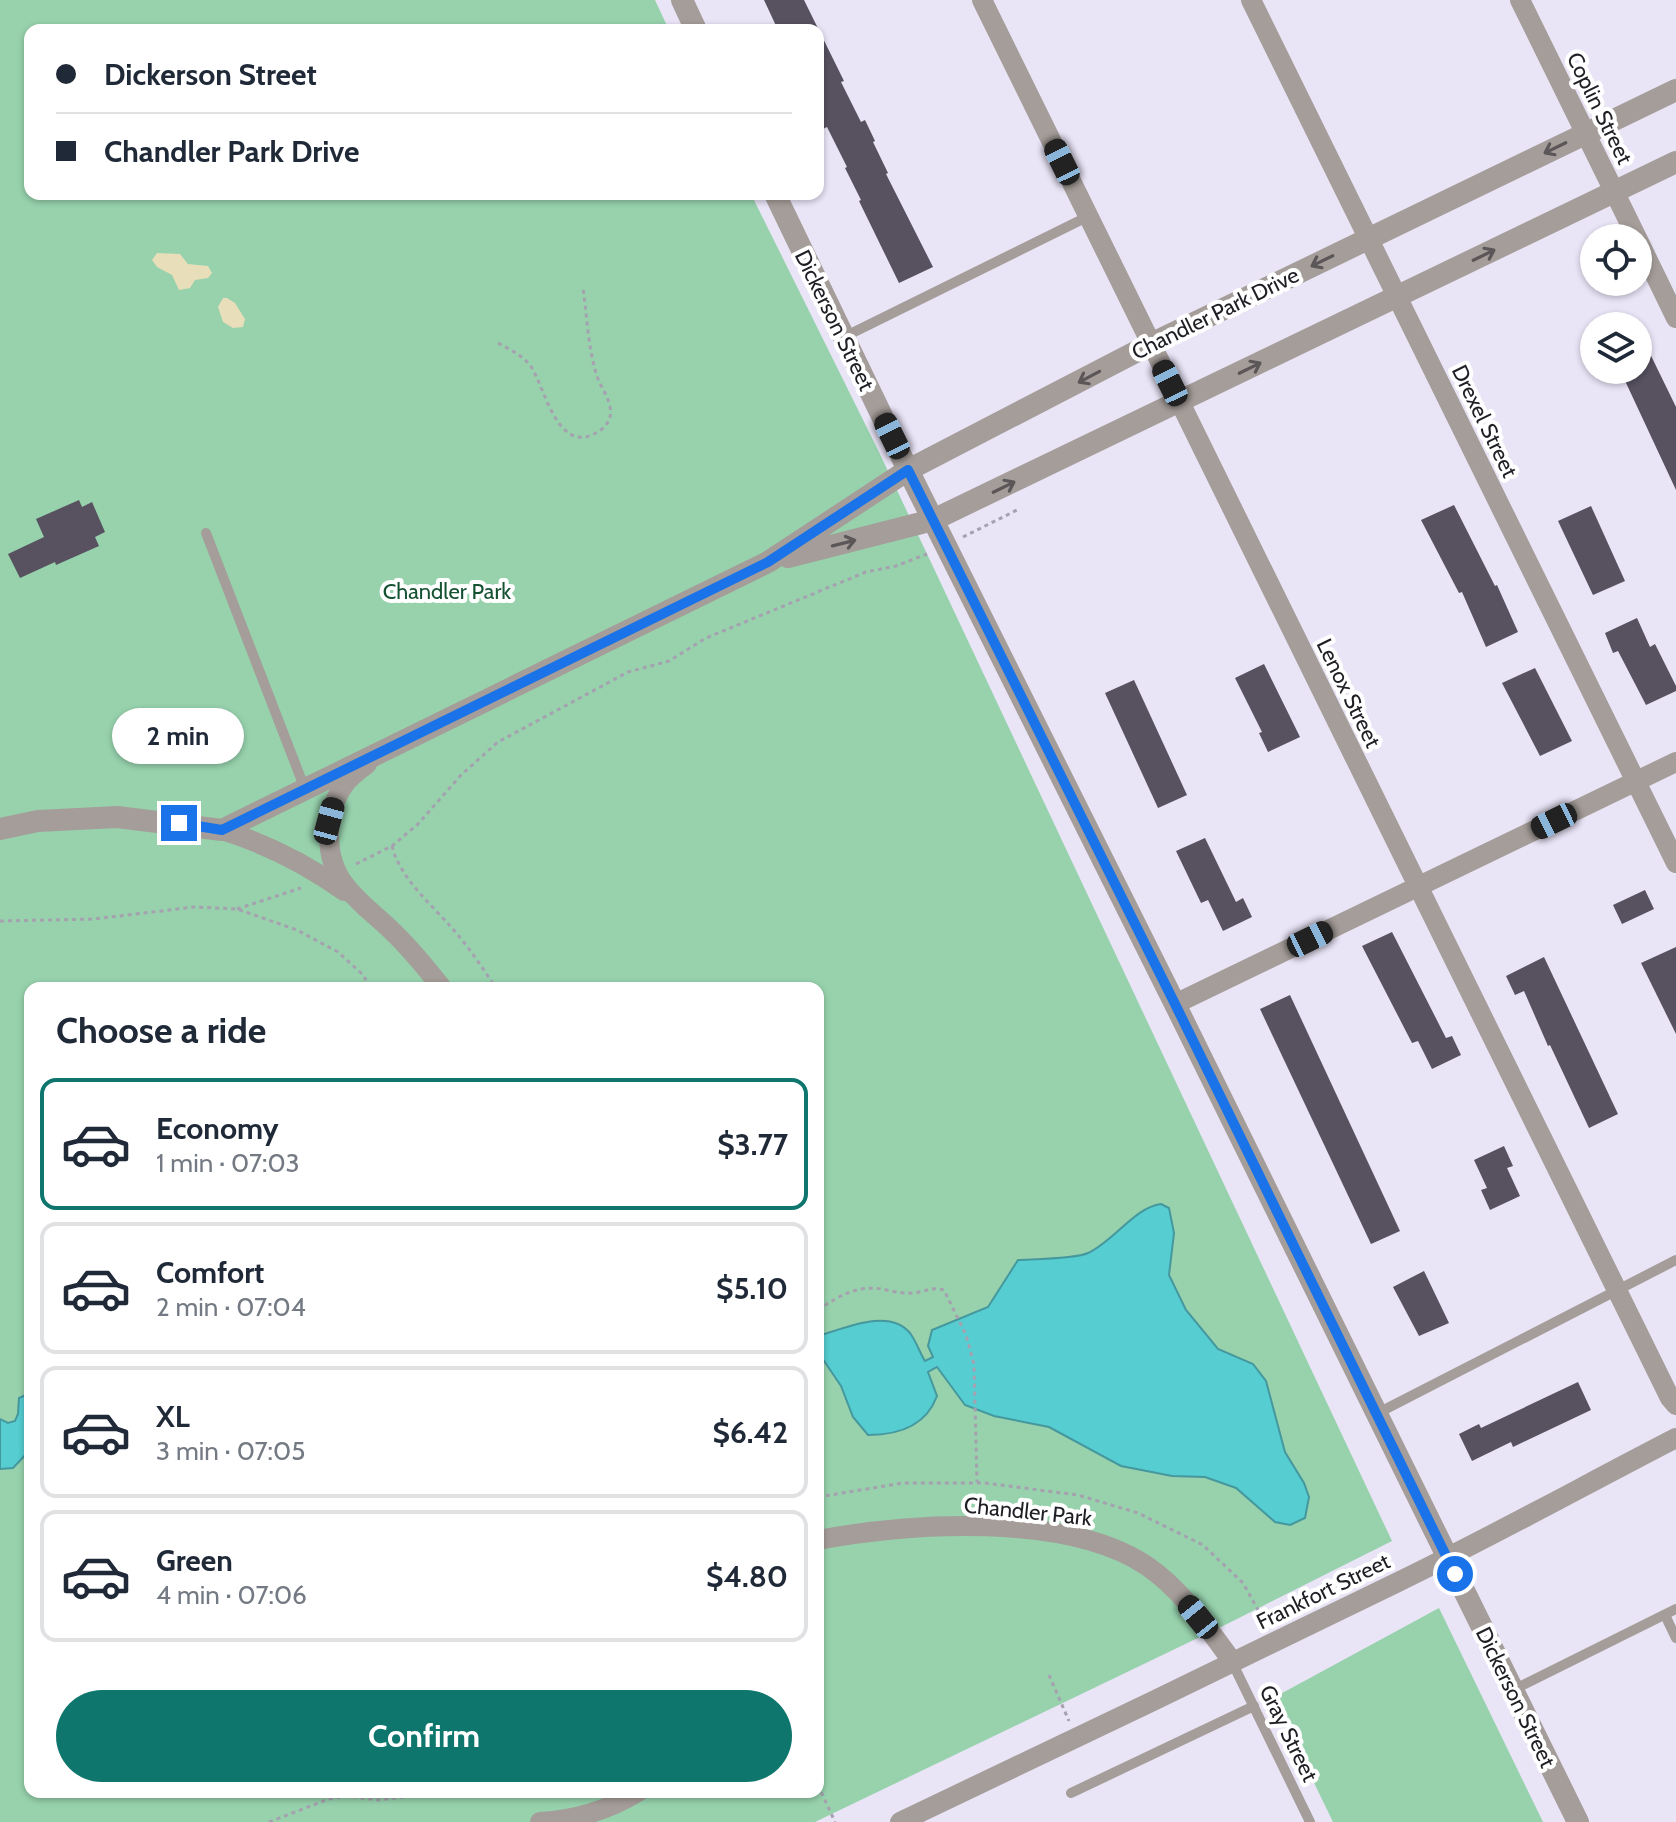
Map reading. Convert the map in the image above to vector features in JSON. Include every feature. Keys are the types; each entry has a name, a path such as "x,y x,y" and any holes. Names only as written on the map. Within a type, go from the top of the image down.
{"street":[{"path":"682,0 693,24"},
{"name":"Lenox Street","path":"982,0 1617,1291 1676,1405"},
{"name":"Drexel Street","path":"1251,0 1676,863"},
{"name":"Coplin Street","path":"1520,0 1630,224"},
{"name":"Chandler Park Drive","path":"222,830 768,562 908,470 1151,344 1676,90"},
{"name":"Chandler Park Drive","path":"768,562 933,520 1676,162"},
{"name":"Dickerson Street","path":"778,200 908,470 1578,1822"},
{"name":"Coplin Street","path":"1652,268 1676,318"},
{"path":"332,875 329,821 335,802 344,783 379,753"},
{"path":"1175,1004 1676,762"},
{"path":"0,829 38,821 117,817 222,830 273,848 332,875 395,934 437,982"},
{"name":"Frankfort Street","path":"900,1822 1094,1731 1447,1557 1676,1438"},
{"name":"Chandler Park","path":"824,1539 888,1530 952,1527 1017,1529 1098,1542 1123,1552 1167,1582 1182,1596 1232,1661"},
{"path":"540,1822 576,1818 626,1798"}],"lane":[{"path":"844,337 1089,216"},
{"path":"206,533 305,789"},
{"path":"1376,1414 1676,1260"},
{"path":"1513,1691 1676,1609"},
{"path":"1665,1615 1676,1638"},
{"name":"Gray Street","path":"1232,1661 1310,1822"},
{"path":"1071,1793 1254,1706"}],"path":[{"path":"498,343 522,357 531,367 560,427 569,434 580,436 602,429 610,419 611,410 597,376 583,288"},
{"path":"237,909 296,891 392,846 418,824 461,775 498,742 628,672 669,661 706,638 866,572 913,560 1017,510"},
{"path":"392,846 394,856 408,877 453,928 492,982"},
{"path":"0,921 94,919 194,907 237,909 297,930 338,952 368,982"},
{"path":"824,1306 841,1294 870,1287 912,1293 939,1288 944,1290 959,1320 974,1364 977,1483"},
{"path":"1049,1675 1069,1721"},
{"path":"269,1822 335,1798"},
{"path":"362,1798 396,1798"},
{"path":"824,1798 835,1822"}],"green space":[{"name":"Chandler Park","path":"0,0 655,0 666,24 24,24 24,200 754,200 879,452 1392,1541 815,1822 0,1822"},
{"path":"1439,1608 1543,1822 1333,1822 1273,1698"}],"sand":[{"path":"157,253 180,254 188,264 208,266 212,273 208,278 195,280 190,288 179,290 172,275 157,267 152,260"},
{"path":"223,298 235,303 245,319 243,327 233,328 223,322 218,307"}],"water":[{"path":"1161,1204 1169,1208 1174,1233 1169,1275 1186,1310 1218,1349 1253,1364 1266,1381 1285,1452 1309,1497 1305,1518 1290,1525 1275,1522 1236,1488 1205,1477 1172,1476 1121,1466 1049,1427 994,1416 965,1405 937,1367 928,1372 937,1396 926,1415 910,1427 868,1435 853,1417 841,1386 824,1361 824,1334 866,1322 890,1322 901,1325 910,1333 925,1361 933,1357 928,1346 932,1330 988,1307 1018,1260 1065,1258 1088,1253 1151,1207"},
{"path":"24,1396 24,1456 13,1468 0,1469 0,1419 8,1423 15,1421 19,1398"}],"building":[{"path":"764,0 804,0 816,24 775,24"},
{"path":"824,40 844,81 841,82 861,122 865,120 886,174 933,267 899,283 827,127 824,128"},
{"path":"1652,358 1676,407 1676,490 1627,384 1652,384"},
{"path":"79,500 82,507 92,502 105,532 95,537 99,546 20,578 8,554 44,537 36,519"},
{"path":"1454,505 1518,632 1486,647 1462,592 1459,593 1421,520"},
{"path":"1591,506 1625,581 1593,595 1558,521"},
{"path":"1637,618 1650,647 1655,644 1676,686 1676,691 1646,705 1618,651 1613,653 1605,633"},
{"path":"1264,664 1300,737 1268,752 1259,733 1262,732 1235,678"},
{"path":"1535,668 1572,741 1540,756 1502,683"},
{"path":"1134,680 1187,795 1158,808 1105,693"},
{"path":"1205,838 1236,902 1243,898 1252,917 1223,931 1208,900 1201,903 1176,851"},
{"path":"1645,890 1654,909 1622,924 1613,905"},
{"path":"1392,932 1446,1038 1452,1036 1461,1055 1432,1069 1418,1041 1412,1043 1362,946"},
{"path":"1676,947 1676,1034 1641,963"},
{"path":"1544,957 1618,1114 1589,1128 1524,991 1515,995 1506,976"},
{"path":"1290,995 1400,1231 1371,1244 1260,1009"},
{"path":"1504,1146 1513,1166 1507,1168 1520,1196 1490,1210 1481,1190 1487,1188 1474,1160"},
{"path":"1424,1271 1449,1323 1419,1336 1393,1287"},
{"path":"1578,1382 1591,1410 1513,1447 1511,1442 1472,1461 1459,1434 1479,1424 1481,1428"}],"route":[{"path":"179,823 222,830 768,562 908,470 1455,1574"}]}
